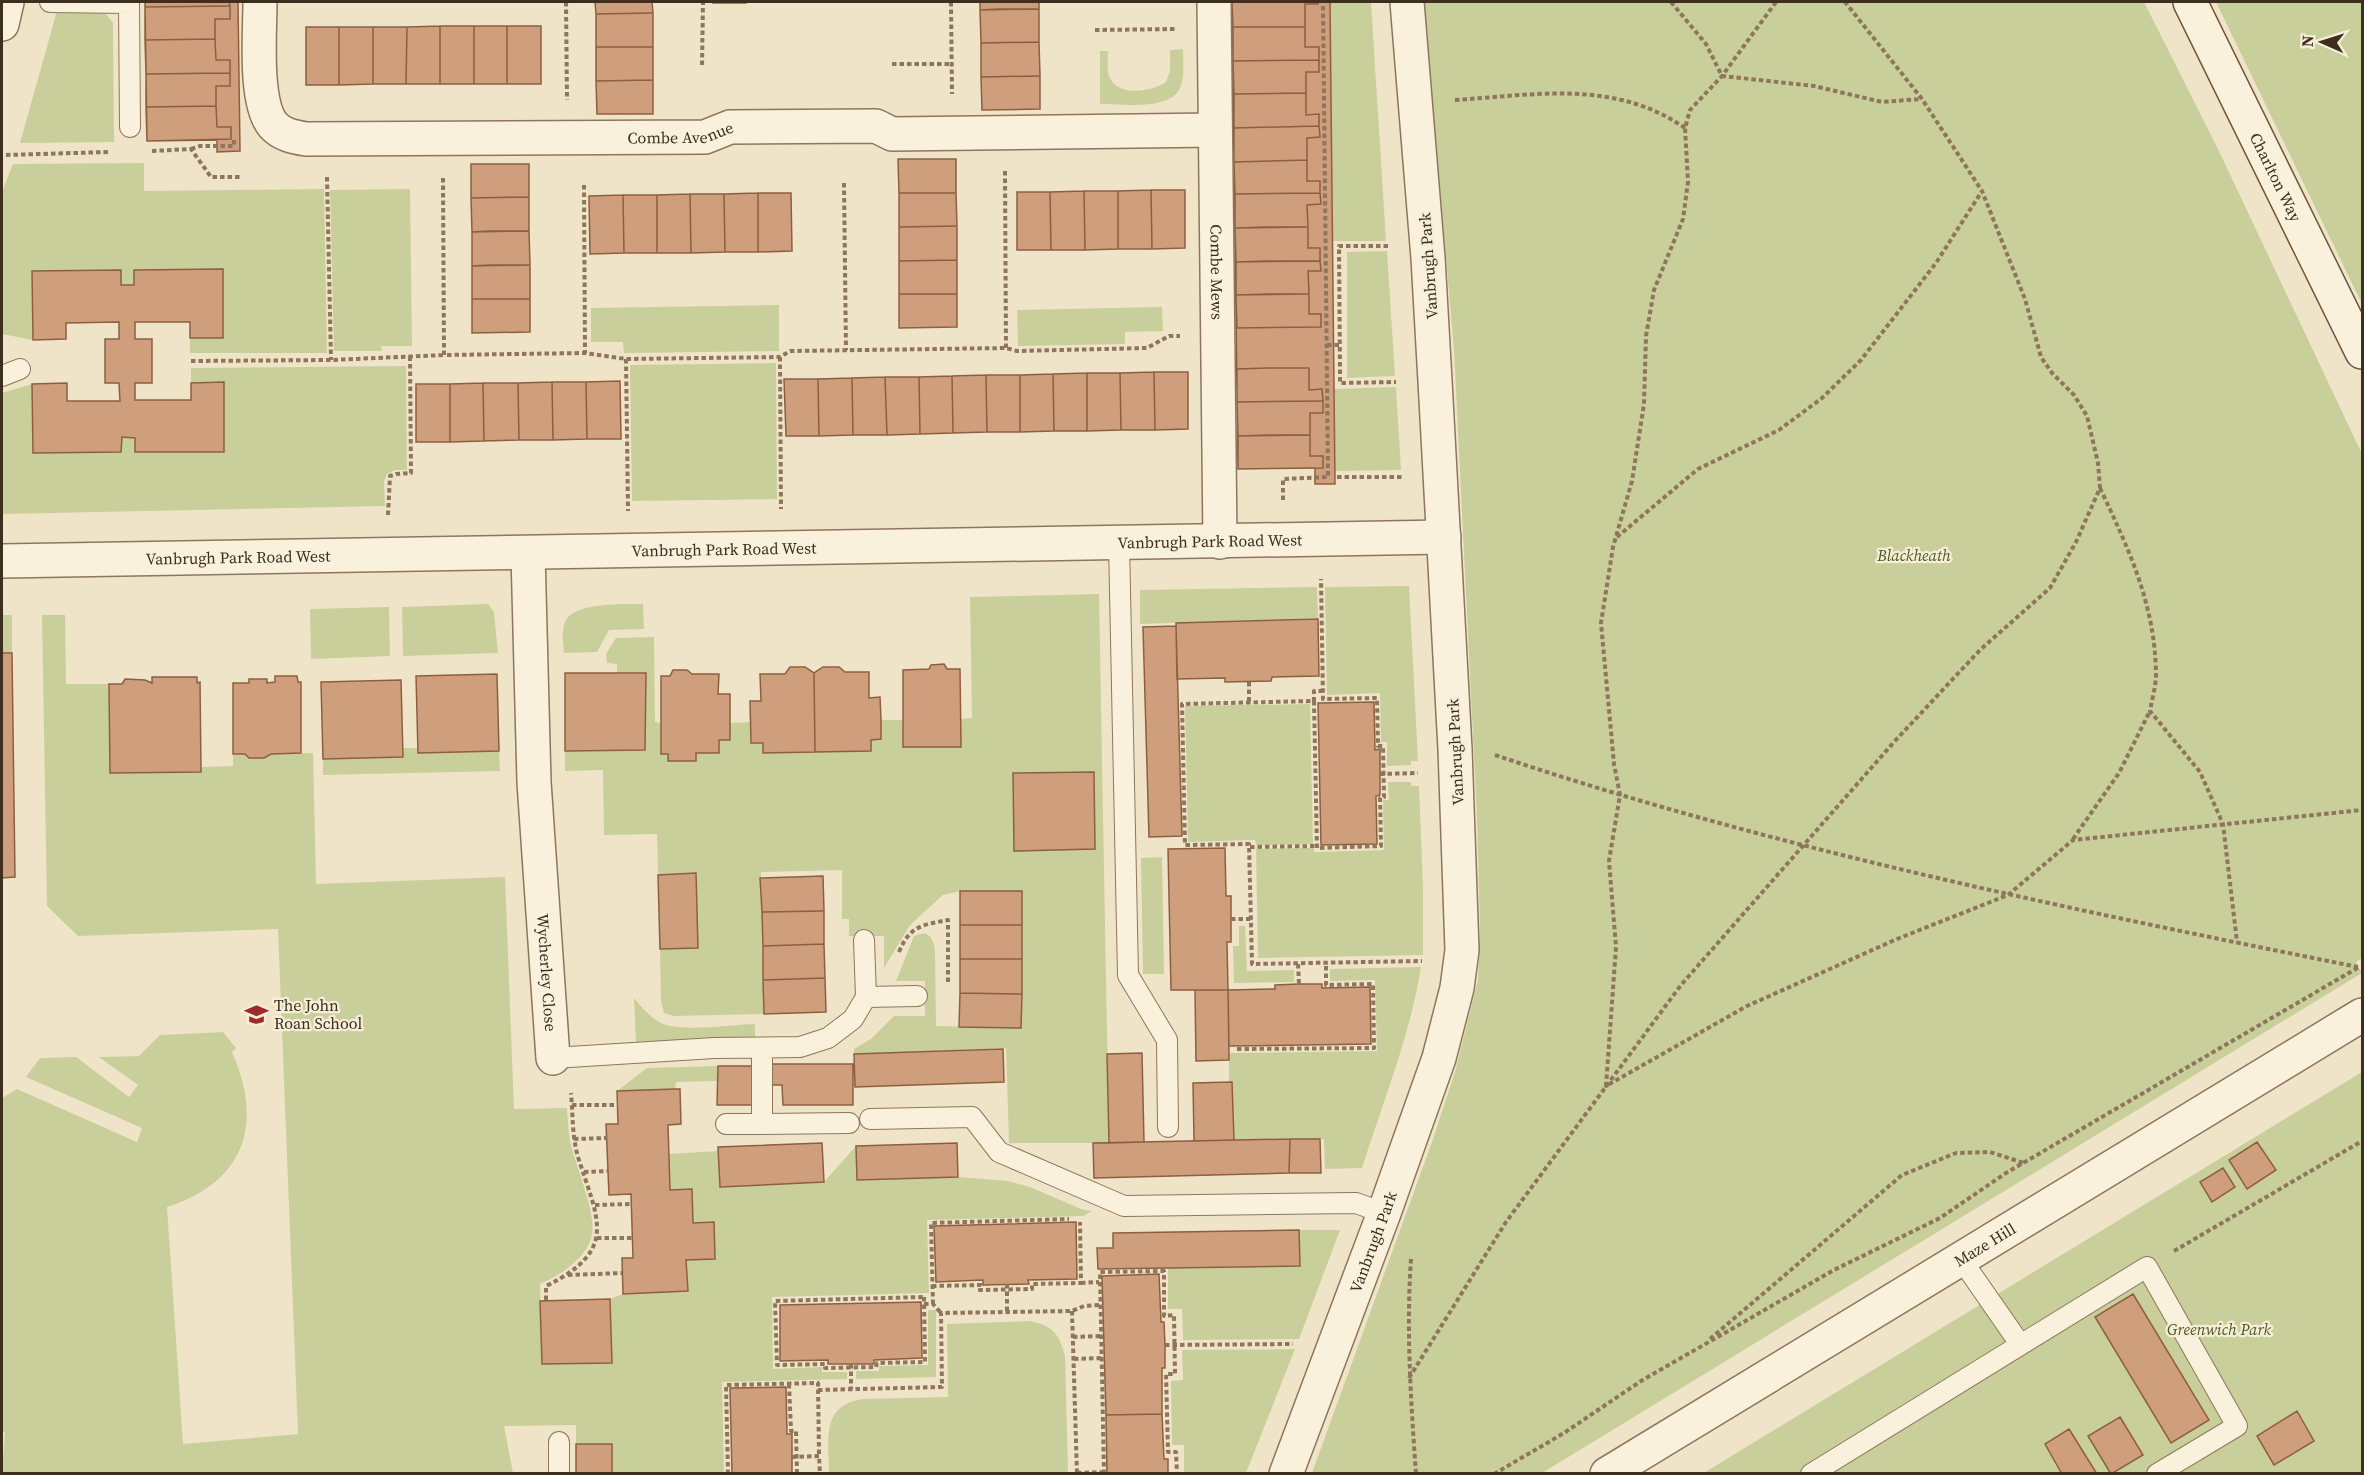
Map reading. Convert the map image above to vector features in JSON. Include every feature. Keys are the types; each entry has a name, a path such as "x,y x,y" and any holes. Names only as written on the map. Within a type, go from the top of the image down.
{"street":[{"path":"2,24 7,2"},
{"name":"Combe Avenue","path":"260,2 261,97 266,114 274,127 288,136 306,139 705,136 730,127 876,126 892,134 1215,130"},
{"name":"Combe Mews","path":"1214,2 1220,542"},
{"name":"Vanbrugh Park","path":"1286,1473 1384,1213 1438,1058 1457,988 1462,950 1455,749 1428,258 1407,2"},
{"name":"Charlton Way","path":"2190,2 2362,352"},
{"name":"Vanbrugh Park Road West","path":"2,561 1444,537"},
{"name":"Wycherley Close","path":"528,553 534,782 559,1058"},
{"name":"Maze Hill","path":"1607,1473 2362,1015"}],"lane":[{"path":"50,2 129,2 130,127"},
{"path":"1119,543 1128,975 1167,1040 1168,1126"},
{"path":"864,940 874,997"},
{"path":"559,1058 714,1048 801,1047 828,1038 853,1019 874,997 917,996"},
{"path":"762,1048 762,1124"},
{"path":"870,1119 972,1117 999,1152 1124,1206 1356,1203 1384,1213"},
{"path":"726,1124 849,1123"},
{"path":"1961,1259 2020,1344"},
{"path":"1811,1473 2146,1267 2237,1426 2157,1473"},
{"path":"559,1442 559,1473"}],"path":[{"path":"566,2 567,110"},
{"path":"702,65 703,2"},
{"path":"951,2 952,97"},
{"path":"1283,501 1283,478 1328,477 1323,2"},
{"path":"1671,2 1706,44 1722,76"},
{"path":"1606,1086 1616,947 1610,861 1620,795 1614,764 1601,623 1616,537 1632,481 1644,404 1646,336 1654,290 1683,219 1688,182 1685,128 1690,110 1722,76 1776,2"},
{"path":"1606,1086 1747,1006 1897,939 2008,895 2073,840 2119,774 2150,711 2156,676 2150,610 2131,555 2100,488 2098,463 2087,416 2074,395 2052,374 2041,357 2025,299 1982,191 1922,99 1845,2"},
{"path":"1095,30 1168,29"},
{"path":"892,64 951,64"},
{"path":"1722,76 1814,86 1882,102 1922,99"},
{"path":"1416,103 1540,92 1572,93 1620,100 1665,114 1685,128"},
{"path":"191,149 200,146 227,146"},
{"path":"1005,162 1006,348"},
{"path":"1005,172 1017,172"},
{"path":"443,175 444,355"},
{"path":"327,176 332,360"},
{"path":"844,183 846,350"},
{"path":"584,185 585,353"},
{"path":"1616,537 1698,469 1779,430 1822,398 1861,360 1936,263 1982,191"},
{"path":"1394,246 1340,246 1340,383 1403,381"},
{"path":"190,361 332,360 444,355 585,353 626,359 780,357 790,351 1006,348 1017,351 1147,348 1169,336"},
{"path":"1327,345 1339,345"},
{"path":"388,515 390,476 411,473 410,356"},
{"path":"780,357 781,509"},
{"path":"626,359 628,511"},
{"path":"1337,477 1409,477"},
{"path":"1409,1378 1506,1222 1681,985 1894,742 1980,650 2050,588 2076,542 2100,488"},
{"path":"1314,701 1182,704 1185,845 1249,844 1250,847 1317,846 1317,848 1381,846 1380,798 1384,797 1383,746 1378,746 1377,698 1323,699 1321,579"},
{"path":"1249,682 1249,702"},
{"path":"1317,846 1314,691 1323,691"},
{"path":"2150,711 2200,772 2223,824 2236,942"},
{"path":"1485,752 1620,795 2008,895 2359,968 2024,1163 1940,1218 1834,1270 1641,1382 1564,1433 1494,1473"},
{"path":"1382,774 1424,773"},
{"path":"2073,840 2362,810"},
{"path":"1250,847 1251,964 1428,961"},
{"path":"1231,919 1251,918"},
{"path":"874,997 903,943 916,927 948,920 948,990"},
{"path":"1298,963 1299,984"},
{"path":"1237,1050 1374,1048 1373,984 1326,985 1326,963"},
{"path":"546,1300 546,1286 580,1266 589,1254 597,1238 598,1221 595,1204 574,1139 572,1105 559,1058"},
{"path":"572,1105 618,1105"},
{"path":"574,1139 607,1138"},
{"path":"2146,1267 2362,1141"},
{"path":"1703,1346 1902,1175 1956,1153 1990,1152 2024,1163"},
{"path":"584,1172 608,1172"},
{"path":"595,1204 631,1204"},
{"path":"818,1390 942,1387 941,1313 933,1304 931,1223 1080,1219 1081,1283"},
{"path":"597,1238 632,1238"},
{"path":"1412,1257 1408,1301 1409,1378 1416,1473"},
{"path":"1072,1311 1077,1473 1104,1473 1100,1272 1164,1271 1164,1316 1174,1315 1175,1345 1175,1374 1166,1374 1168,1452 1176,1452 1177,1473"},
{"path":"567,1275 622,1272"},
{"path":"932,1286 981,1285 980,1290 1007,1287 1032,1289 1032,1284 1099,1282"},
{"path":"1007,1287 1007,1312"},
{"path":"924,1298 925,1362 877,1363 876,1367 851,1366 825,1368 825,1364 777,1365 776,1301 924,1298"},
{"path":"924,1304 933,1304"},
{"path":"941,1313 1072,1311 1084,1306 1100,1305"},
{"path":"1073,1337 1101,1336"},
{"path":"1165,1345 1297,1344"},
{"path":"1074,1359 1101,1358"},
{"path":"851,1366 851,1389"},
{"path":"728,1473 726,1385 818,1383 820,1473"},
{"path":"789,1384 791,1431 796,1431 797,1473"},
{"path":"795,1457 819,1456"}],"green space":[{"path":"1330,2 1371,2 1386,241 1332,241"},
{"name":"Blackheath","path":"1424,2 2144,2 2218,149 2362,454 2362,958 2356,962 2362,973 1542,1473 1312,1473 1432,1142 1455,1072 1478,980 1480,930 1477,818 1454,350"},
{"path":"2216,2 2362,2 2362,304"},
{"path":"57,11 105,13 113,23 114,142 20,143"},
{"path":"1183,49 1183,79 1175,95 1166,100 1144,105 1100,104 1100,51 1108,51 1108,74 1111,80 1122,89 1138,91 1166,82 1170,71 1170,50"},
{"path":"144,163 144,191 324,189 327,353 190,353 190,338 223,338 223,269 134,270 134,285 121,285 120,270 32,271 33,340 2,334 2,192 13,164"},
{"path":"410,189 412,346 381,346 382,351 334,351 330,190"},
{"path":"1387,251 1395,376 1347,378 1347,252"},
{"path":"779,305 779,351 624,353 623,342 591,342 591,308"},
{"path":"1162,307 1163,331 1125,332 1125,344 1018,346 1017,310"},
{"path":"776,363 777,499 632,501 630,365"},
{"path":"406,366 407,470 395,470 387,474 384,481 385,506 2,514 2,393 32,384 33,453 121,452 122,437 135,438 136,452 223,452 224,382 191,383 191,368"},
{"path":"1396,387 1401,470 1335,471 1334,389"},
{"path":"1409,586 1418,761 1411,761 1411,765 1387,766 1387,742 1381,742 1380,693 1327,695 1325,587"},
{"path":"1317,587 1318,618 1140,624 1140,590"},
{"path":"1099,594 1109,1143 1009,1143 1006,1048 854,1054 854,1049 871,1039 894,1016 925,1016 925,981 896,981 914,936 923,933 931,938 935,950 936,1026 1021,1028 1022,891 961,891 943,895 910,925 884,968 884,936 849,936 849,919 842,919 842,870 761,872 764,1014 674,1016 664,1013 661,1002 660,949 698,948 696,874 658,875 657,834 604,835 603,770 565,771 565,751 645,750 646,673 617,673 617,664 607,663 606,654 616,638 654,637 655,722 661,723 668,761 696,761 696,753 719,753 719,740 730,740 730,723 750,722 751,743 763,743 881,739 881,720 902,720 903,746 961,746 961,719 972,718 970,597"},
{"path":"488,604 494,612 498,653 403,656 402,607"},
{"path":"643,604 644,629 609,630 597,652 564,653 563,627 571,614 601,605"},
{"path":"389,607 390,656 311,659 310,609"},
{"path":"2,615 12,615 12,653 2,653"},
{"name":"The John Roan School","path":"42,615 65,615 66,684 109,684 110,773 201,772 201,767 233,766 233,754 245,754 249,758 271,754 313,753 316,884 505,877 514,1109 567,1108 570,1141 589,1204 593,1229 587,1247 577,1261 563,1272 540,1284 542,1364 610,1363 610,1299 623,1294 688,1291 686,1260 714,1222 693,1223 692,1189 670,1190 669,1154 718,1151 824,1182 856,1146 857,1180 958,1177 1007,1181 1030,1187 1081,1209 1092,1211 1083,1216 927,1220 929,1293 772,1297 773,1369 822,1367 822,1372 847,1372 847,1379 722,1382 724,1473 612,1473 612,1444 576,1444 576,1425 504,1426 513,1473 2,1473 5,1432 2,1432 2,1098 17,1089 137,1142 142,1128 26,1077 40,1058 76,1057 129,1097 138,1085 99,1057 139,1056 160,1035 223,1032 236,1048 232,1052 242,1078 246,1103 246,1126 241,1147 230,1166 215,1182 194,1196 167,1207 183,1444 298,1434 278,929 78,936 47,906"},
{"path":"1310,704 1313,844 1256,845 1255,840 1188,842 1185,706"},
{"path":"403,748 418,748 419,753 499,751 500,771 323,775 323,759 403,757"},
{"path":"1388,782 1411,782 1411,786 1419,786 1423,955 1258,958 1256,849 1314,848 1314,852 1384,850 1383,800 1389,800"},
{"path":"1162,857 1164,974 1143,974 1141,858"},
{"path":"1239,926 1245,926 1247,971 1294,970 1294,982 1234,983 1233,946 1239,946"},
{"path":"1421,967 1403,1044 1362,1168 1325,1169 1324,1139 1234,1140 1229,1053 1377,1051 1375,980 1330,981 1330,969"},
{"path":"634,998 652,1017 666,1025 698,1028 755,1024 755,1037 636,1042"},
{"path":"718,1066 718,1081 676,1082 675,1089 617,1091 647,1068"},
{"name":"Greenwich Park","path":"2362,1072 2362,1473 1702,1474"},
{"path":"1299,1230 1340,1230 1299,1339 1183,1340 1182,1309 1168,1309 1168,1268 1300,1266"},
{"path":"928,1310 936,1310 936,1377 856,1379 856,1371 879,1371 879,1366 928,1365"},
{"path":"1030,1321 1044,1325 1054,1332 1065,1356 1068,1473 829,1473 830,1426 833,1417 849,1403 863,1399 948,1397 947,1324"},
{"path":"1295,1349 1246,1473 1184,1473 1184,1445 1172,1445 1171,1381 1183,1380 1182,1350"}],"building":[{"path":"145,2 229,2 230,6 145,7"},
{"path":"145,2 238,2 240,151 217,152 217,140 147,141"},
{"path":"595,2 652,2 653,13 596,14"},
{"path":"746,2 746,3 713,3"},
{"path":"980,2 1039,2 1039,9 980,10"},
{"path":"1232,2 1318,2 1318,4 1305,4 1305,27 1233,27"},
{"path":"1232,2 1330,2 1335,484 1315,484 1315,468 1238,469"},
{"path":"230,6 230,19 215,19 215,39 145,40 145,7"},
{"path":"1039,9 1039,42 981,43 980,10"},
{"path":"653,13 653,47 596,47 596,14"},
{"path":"440,26 474,26 474,84 440,84"},
{"path":"440,26 440,84 406,84 407,27"},
{"path":"474,26 507,26 507,84 474,84"},
{"path":"507,26 541,26 541,84 507,84"},
{"path":"306,27 339,27 339,85 306,85"},
{"path":"339,27 373,27 373,84 339,85"},
{"path":"373,27 407,27 406,84 373,84"},
{"path":"1233,27 1305,27 1305,47 1319,47 1319,60 1233,61"},
{"path":"215,39 216,60 230,60 230,73 146,74 145,40"},
{"path":"1039,42 1040,76 981,77 981,43"},
{"path":"596,47 653,47 653,80 596,81"},
{"path":"1319,60 1319,72 1306,72 1306,93 1234,94 1233,61"},
{"path":"230,73 230,86 216,86 216,106 146,107 146,74"},
{"path":"1040,76 1040,109 982,110 981,77"},
{"path":"653,80 653,114 597,114 596,81"},
{"path":"1306,93 1306,115 1319,114 1319,126 1234,128 1234,94"},
{"path":"216,106 217,127 231,127 231,139 147,141 146,107"},
{"path":"1319,126 1320,137 1307,138 1307,160 1234,162 1234,128"},
{"path":"898,159 956,159 956,193 899,193"},
{"path":"1307,160 1307,181 1320,181 1320,193 1235,194 1234,162"},
{"path":"471,164 529,164 529,197 471,198"},
{"path":"1151,190 1185,190 1185,248 1152,249"},
{"path":"1151,190 1152,249 1118,249 1118,191"},
{"path":"1084,191 1118,191 1118,249 1085,250"},
{"path":"1084,191 1085,250 1051,250 1050,192"},
{"path":"1017,192 1050,192 1051,250 1017,250"},
{"path":"758,193 791,193 792,251 758,252"},
{"path":"758,193 758,252 725,252 724,194"},
{"path":"899,193 956,193 957,226 899,227"},
{"path":"1320,193 1321,204 1307,205 1308,227 1235,228 1235,194"},
{"path":"690,194 724,194 725,252 691,253"},
{"path":"690,194 691,253 657,253 657,195"},
{"path":"623,195 657,195 657,253 624,253"},
{"path":"623,195 624,253 590,254 589,196"},
{"path":"529,197 529,231 472,232 471,198"},
{"path":"957,226 957,260 899,261 899,227"},
{"path":"1308,227 1308,248 1320,248 1320,261 1236,262 1235,228"},
{"path":"529,231 530,265 472,266 472,232"},
{"path":"957,260 957,294 899,294 899,261"},
{"path":"1320,261 1321,271 1308,271 1309,294 1236,295 1236,262"},
{"path":"530,265 530,299 472,299 472,266"},
{"path":"223,269 223,338 190,338 190,322 135,322 135,339 152,339 152,383 135,383 135,400 191,400 191,383 224,382 224,452 135,452 135,438 122,437 121,452 33,453 32,384 67,383 67,401 120,401 119,383 105,383 105,339 119,339 119,322 66,323 66,339 33,340 32,271 121,270 121,285 134,285 134,270"},
{"path":"899,294 957,294 957,327 899,328"},
{"path":"1309,294 1309,314 1321,314 1321,327 1237,328 1236,295"},
{"path":"472,299 530,299 530,332 472,333"},
{"path":"1309,368 1309,390 1322,389 1323,401 1237,402 1237,369"},
{"path":"1154,372 1155,430 1121,430 1120,373"},
{"path":"1154,372 1188,372 1188,429 1155,430"},
{"path":"1087,373 1087,431 1054,431 1053,374"},
{"path":"1087,373 1120,373 1121,430 1087,431"},
{"path":"1053,374 1054,431 1020,432 1020,375"},
{"path":"986,375 987,432 953,433 952,376"},
{"path":"986,375 1020,375 1020,432 987,432"},
{"path":"952,376 953,433 920,434 919,377"},
{"path":"885,377 887,435 853,435 852,378"},
{"path":"885,377 919,377 920,434 887,435"},
{"path":"852,378 853,435 819,436 818,379"},
{"path":"784,379 818,379 819,436 786,436"},
{"path":"620,381 621,439 587,439 586,382"},
{"path":"552,382 586,382 587,439 553,440"},
{"path":"552,382 553,440 519,440 518,383"},
{"path":"483,383 518,383 519,440 484,441"},
{"path":"483,383 484,441 450,442 450,384"},
{"path":"416,384 450,384 450,442 416,442"},
{"path":"1323,401 1323,413 1310,413 1310,435 1238,436 1237,402"},
{"path":"1310,435 1310,456 1323,456 1323,468 1238,469 1238,436"},
{"path":"1318,619 1319,676 1272,677 1271,681 1225,682 1225,678 1177,679 1176,623"},
{"path":"1176,626 1182,836 1149,837 1143,627"},
{"path":"2,653 12,653 15,877 2,878"},
{"path":"944,664 947,669 960,669 961,747 903,747 903,670 929,669 931,665"},
{"path":"790,667 805,667 814,673 815,752 763,753 763,743 751,743 750,701 761,701 760,674 785,674"},
{"path":"823,667 839,667 845,672 869,672 869,698 880,697 881,720 881,739 871,740 871,751 815,752 814,673"},
{"path":"673,670 687,670 692,674 719,674 718,694 730,694 730,740 719,740 719,753 696,753 696,761 668,761 668,754 661,754 661,676 670,676"},
{"path":"565,673 646,673 645,750 565,751"},
{"path":"497,674 499,751 418,753 416,676"},
{"path":"275,676 297,676 298,682 301,682 301,753 271,754 264,758 249,758 245,754 233,754 233,683 249,683 249,679 267,679 267,683 275,682"},
{"path":"152,677 197,677 197,683 200,682 201,772 110,773 109,684 122,684 125,679 145,680 152,683"},
{"path":"401,680 403,757 323,759 321,682"},
{"path":"1374,702 1375,750 1380,749 1380,795 1376,796 1377,844 1321,845 1318,703"},
{"path":"1094,772 1095,849 1014,851 1013,773"},
{"path":"1225,848 1226,896 1231,896 1231,942 1227,942 1228,990 1171,990 1168,849"},
{"path":"696,873 698,948 660,949 658,875"},
{"path":"823,876 824,911 762,912 760,878"},
{"path":"960,891 1022,891 1022,925 960,925"},
{"path":"824,911 824,944 763,946 762,912"},
{"path":"960,925 1022,925 1022,959 960,959"},
{"path":"824,944 825,978 763,980 763,946"},
{"path":"960,959 1022,959 1022,994 960,993"},
{"path":"825,978 826,1012 764,1014 763,980"},
{"path":"1322,984 1322,988 1370,987 1371,1044 1229,1046 1228,990 1275,989 1275,985"},
{"path":"1195,990 1228,990 1229,1060 1196,1061"},
{"path":"960,993 1022,994 1021,1028 959,1027"},
{"path":"1003,1049 1004,1082 855,1087 854,1054"},
{"path":"1142,1053 1144,1142 1109,1143 1107,1054"},
{"path":"772,1064 853,1064 853,1105 783,1105 782,1085 772,1085"},
{"path":"718,1066 752,1066 752,1105 717,1105"},
{"path":"1232,1082 1234,1140 1194,1141 1193,1083"},
{"path":"680,1089 681,1124 668,1125 670,1190 692,1189 693,1223 714,1222 715,1259 686,1260 688,1291 623,1294 622,1258 633,1258 631,1194 609,1195 606,1124 618,1124 617,1091"},
{"path":"1290,1139 1289,1173 1094,1178 1093,1143"},
{"path":"1290,1139 1320,1139 1321,1173 1289,1173"},
{"path":"2257,1142 2276,1170 2247,1189 2229,1160"},
{"path":"822,1143 824,1182 720,1187 718,1147"},
{"path":"957,1143 958,1177 857,1180 856,1146"},
{"path":"2223,1168 2235,1187 2212,1202 2200,1182"},
{"path":"1076,1222 1077,1279 1028,1280 1029,1284 983,1285 983,1280 936,1282 934,1226"},
{"path":"1299,1230 1300,1266 1098,1269 1097,1248 1113,1248 1113,1233"},
{"path":"1159,1274 1161,1322 1164,1322 1165,1345 1165,1368 1162,1368 1162,1414 1106,1415 1102,1276"},
{"path":"2133,1294 2209,1420 2171,1443 2095,1317"},
{"path":"610,1299 612,1363 542,1364 540,1301"},
{"path":"921,1302 922,1358 874,1360 874,1364 828,1364 828,1360 780,1361 780,1305"},
{"path":"786,1387 787,1434 792,1434 792,1474 732,1474 730,1388"},
{"path":"2297,1411 2314,1441 2274,1465 2257,1436"},
{"path":"1162,1414 1164,1459 1168,1459 1168,1474 1107,1474 1106,1415"},
{"path":"2120,1417 2143,1455 2111,1474 2088,1436"},
{"path":"2069,1429 2097,1474 2062,1474 2045,1444"},
{"path":"576,1444 612,1444 612,1474 576,1474"}],"place":[{"name":"The John Roan School","path":"256,1014"}]}
